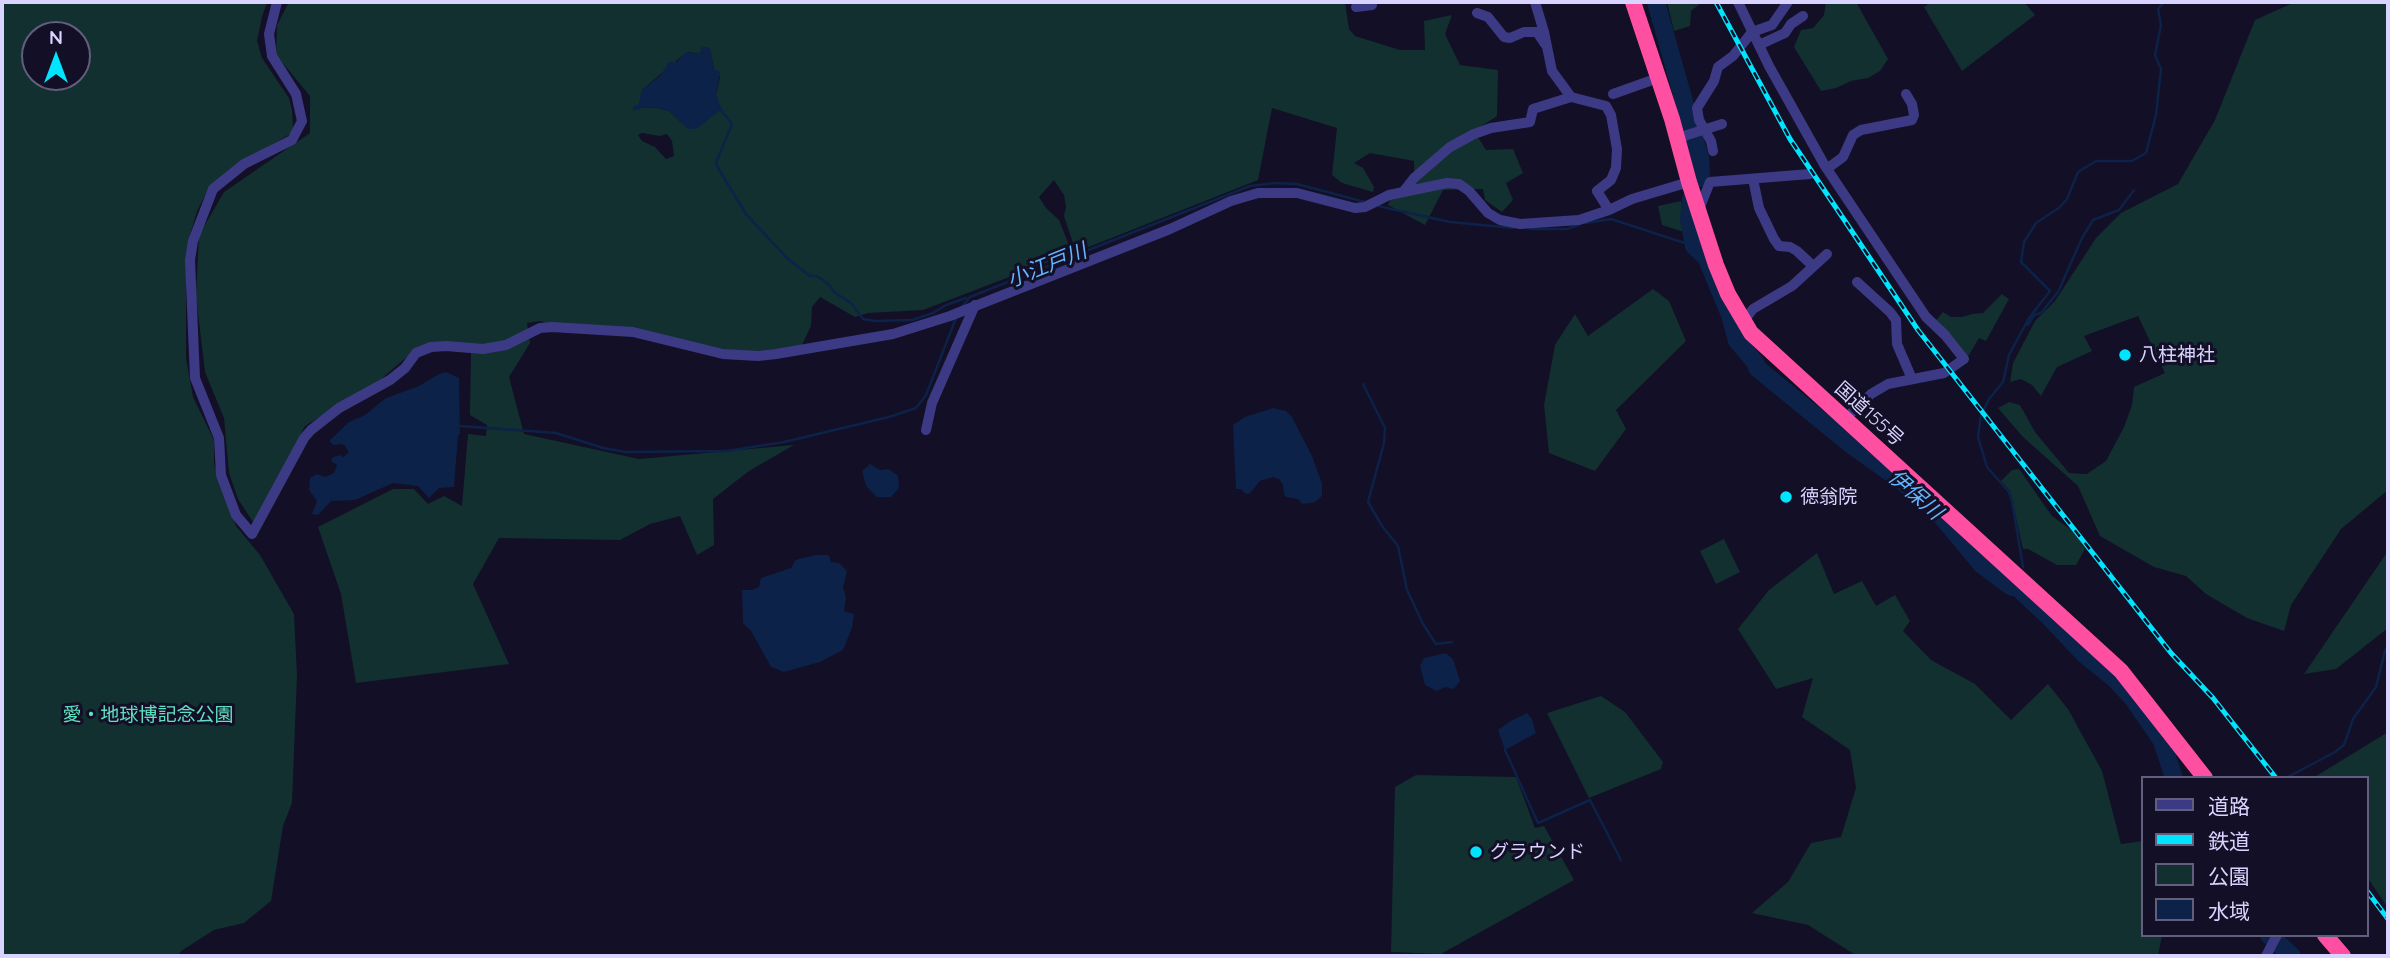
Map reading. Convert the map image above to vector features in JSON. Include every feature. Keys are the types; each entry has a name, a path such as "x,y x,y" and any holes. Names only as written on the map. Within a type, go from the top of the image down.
{"highway":[{"name":"国道155号","path":"1633,2 1658,78 1691,134 1689,182 1698,212 1716,265 1751,333 2121,671 2203,776"},
{"path":"2327,937 2343,956"}],"street":[{"path":"277,2 269,34 272,56 296,94 302,121 292,140 244,164 214,189 193,242 190,260 195,378 219,438 221,475 236,514 253,534 304,438 311,430 339,408 390,380 405,368 416,353 431,348 446,345 483,349 506,345 540,328 552,327 633,332 713,353 758,356 893,334 950,316 1170,229 1231,201 1258,193 1297,193 1355,208 1365,208 1378,199 1403,192 1447,183 1459,184 1469,191 1488,213 1500,220 1520,224 1579,220 1632,199 1689,182"},
{"path":"1356,7 1371,5 1371,2"},
{"path":"1535,2 1552,71 1572,97"},
{"path":"1738,2 1809,139 1926,317 1964,359 1944,373 1897,381 1879,389 1844,420"},
{"path":"1691,134 1697,108 1714,81 1718,67 1733,56 1752,32 1772,24 1788,2"},
{"path":"1477,13 1488,17 1504,37 1537,32 1546,46"},
{"path":"1759,46 1785,33 1791,24 1803,16"},
{"path":"1613,94 1658,78"},
{"path":"1828,169 1843,157 1853,135 1861,130 1912,120 1912,104 1906,94"},
{"path":"1403,192 1414,178 1450,147 1491,128 1530,122 1533,109 1572,97 1606,106 1611,115 1617,149 1616,168 1611,180 1597,191 1609,210"},
{"path":"1691,134 1722,124"},
{"path":"1691,134 1711,141 1713,151"},
{"path":"1698,212 1710,182 1810,174"},
{"path":"1753,179 1759,208 1774,239 1779,246 1797,251 1813,266"},
{"path":"1743,322 1753,309 1792,286 1827,254"},
{"path":"1857,282 1896,320 1897,344 1912,379"},
{"path":"926,430 932,404 971,307"}],"green space":[{"name":"愛・地球博記念公園","path":"2,2 267,2 257,41 262,58 289,98 292,110 293,127 290,134 227,171 209,188 197,211 189,239 186,264 186,358 193,397 214,440 214,464 236,526 260,555 294,614 297,675 292,803 283,826 271,901 244,923 214,930 181,951 178,956 2,956"},
{"path":"289,2 1345,2 1349,29 1355,36 1400,50 1425,50 1424,21 1452,15 1445,34 1460,65 1498,70 1497,116 1474,131 1486,150 1513,149 1523,173 1506,183 1513,200 1502,212 1485,200 1483,189 1443,190 1425,225 1388,205 1390,199 1415,194 1414,161 1370,153 1354,163 1363,168 1374,187 1373,192 1342,183 1332,175 1337,128 1272,108 1258,180 1076,252 1064,216 1064,195 1054,180 1039,197 1059,220 1072,253 923,310 868,313 855,317 820,297 812,307 811,326 801,347 746,352 552,325 540,321 527,323 530,343 509,377 524,434 639,459 794,445 749,471 713,499 714,545 697,555 680,516 650,524 620,540 499,538 473,584 509,664 356,683 341,594 318,527 393,489 414,489 428,504 444,496 462,506 468,434 486,436 487,425 470,415 471,352 480,344 415,350 380,380 305,426 253,522 238,499 229,473 224,418 205,372 196,296 199,235 224,192 310,133 310,96 276,55 277,25","holes":["702,47 710,50 714,69 720,77 716,95 718,101 684,125 669,111 633,107 639,105 642,90 688,52 700,54","642,133 660,136 667,134 672,141 674,156 666,159 655,147 642,141 638,135"]},
{"path":"1668,2 1702,2 1691,11 1690,26 1674,31"},
{"path":"1826,2 1856,2 1888,59 1880,71 1868,78 1821,91 1794,47 1801,30 1813,28 1824,15"},
{"path":"1931,2 2024,2 2035,15 1962,71 1924,7"},
{"path":"2295,2 2388,2 2388,490 2341,529 2291,605 2284,631 2247,618 2206,594 2186,576 2154,567 2100,536 2078,486 2023,437 1998,408 2009,402 2020,405 2035,432 2069,473 2087,474 2106,461 2124,427 2132,405 2134,387 2165,373 2138,316 2084,336 2092,351 2057,367 2041,396 2032,385 2021,379 2010,382 2013,363 2035,321 2055,301 2096,238 2121,213 2178,184 2215,120 2255,20"},
{"path":"1681,201 1687,233 1662,225 1658,206"},
{"path":"1653,289 1669,301 1686,341 1616,410 1626,429 1595,471 1549,453 1544,405 1555,345 1575,314 1588,336"},
{"path":"2002,294 2009,299 1986,341 1979,338 1964,359 1933,324 1943,312 1951,317 1983,313"},
{"path":"2019,469 2052,516 2074,532 2085,549 2076,565 2057,565 2028,549 2023,549 2010,491 2001,481 2012,470"},
{"path":"1724,539 1740,572 1716,584 1700,551"},
{"path":"2388,551 2388,628 2336,669 2304,674"},
{"path":"1817,553 1834,594 1862,581 1876,606 1895,595 1910,621 1903,631 1931,660 1975,684 2011,720 2048,684 2068,709 2102,771 2121,844 2142,841 2142,937 2162,937 2158,956 1857,956 1808,925 1752,913 1788,882 1811,843 1841,837 1856,788 1850,750 1802,717 1813,678 1776,689 1738,629 1769,590"},
{"path":"1601,696 1625,712 1663,762 1661,769 1589,798 1547,713"},
{"path":"2388,732 2388,908 2369,880 2369,776 2316,776"},
{"name":"グラウンド","path":"1416,775 1516,777 1535,828 1544,826 1574,880 1441,954 1391,952 1395,787"}],"water":[{"path":"702,47 710,50 714,69 720,72 716,95 721,107 719,111 698,128 688,129 669,111 644,107 633,111 633,107 639,104 642,90 660,76 669,62 677,62 686,52 699,54"},
{"path":"446,372 459,378 460,435 454,487 439,488 429,498 418,486 393,483 355,500 331,501 318,515 312,514 317,501 309,490 310,478 317,474 325,477 334,473 337,465 331,461 332,458 339,455 343,457 349,452 345,446 334,445 330,440 349,422 365,415 386,398 419,386"},
{"path":"1273,408 1286,411 1292,417 1312,456 1322,484 1322,496 1315,502 1303,504 1298,499 1286,497 1283,485 1279,479 1273,477 1260,481 1250,493 1236,489 1233,425 1245,417"},
{"path":"870,464 880,470 889,469 898,476 899,488 891,497 877,497 866,486 862,471"},
{"path":"829,555 831,562 839,563 847,571 843,587 846,597 844,611 854,614 852,628 843,650 820,662 784,672 771,667 751,631 743,623 742,590 759,587 761,578 791,568 798,559"},
{"path":"1446,653 1453,659 1460,681 1454,689 1445,687 1437,691 1425,685 1420,666 1424,658"},
{"path":"1527,713 1536,733 1505,750 1498,730"}],"waterway":[{"name":"伊保川","path":"1656,2 1700,158 1701,178"},
{"path":"2023,567 2009,492 1987,467 1978,437 1981,415 1989,399 2003,382 2009,355 2029,318 2050,291 2021,262 2024,242 2036,223 2059,208 2067,199 2078,172 2096,161 2132,161 2146,153 2156,115 2161,69 2155,55 2161,25 2158,9 2164,2"},
{"path":"720,109 732,124 716,163 746,214 787,258 810,276 817,276 828,284 835,293 851,303 863,319 912,320 966,298"},
{"name":"小江戸川","path":"960,309 970,297 1250,186 1297,184 1365,202"},
{"path":"2028,325 2034,315 2041,313 2058,292 2093,220 2119,210 2134,190"},
{"name":"伊保川","path":"1691,199 1689,219 1694,246 1706,257 1730,315 1737,341 1757,368 1850,444 1903,482 1942,517 1982,565 2012,587 2017,587 2085,655 2116,680 2134,700 2162,741 2173,776"},
{"name":"小江戸川","path":"1378,206 1450,222 1513,228"},
{"name":"小江戸川","path":"1585,223 1611,219 1694,246"},
{"name":"小江戸川","path":"1530,229 1567,229 1579,225"},
{"name":"小江戸川","path":"460,426 556,433 625,452 726,451 784,442 916,408 926,395 956,318"},
{"path":"1363,384 1385,428 1384,443 1368,502 1398,546 1407,590 1423,624 1436,644 1452,642"},
{"path":"2290,776 2344,745 2353,719 2376,687 2388,647"},
{"path":"1505,750 1538,823 1590,800 1621,860"},
{"name":"伊保川","path":"2271,937 2292,956"}],"railway":[{"path":"1716,2 1790,139 1918,330 2171,653 2213,698 2274,776"},
{"path":"2369,894 2388,919"}],"place":[{"name":"八柱神社","path":"2125,355"},
{"name":"徳翁院","path":"1786,497"},
{"name":"グラウンド","path":"1476,852"}]}
